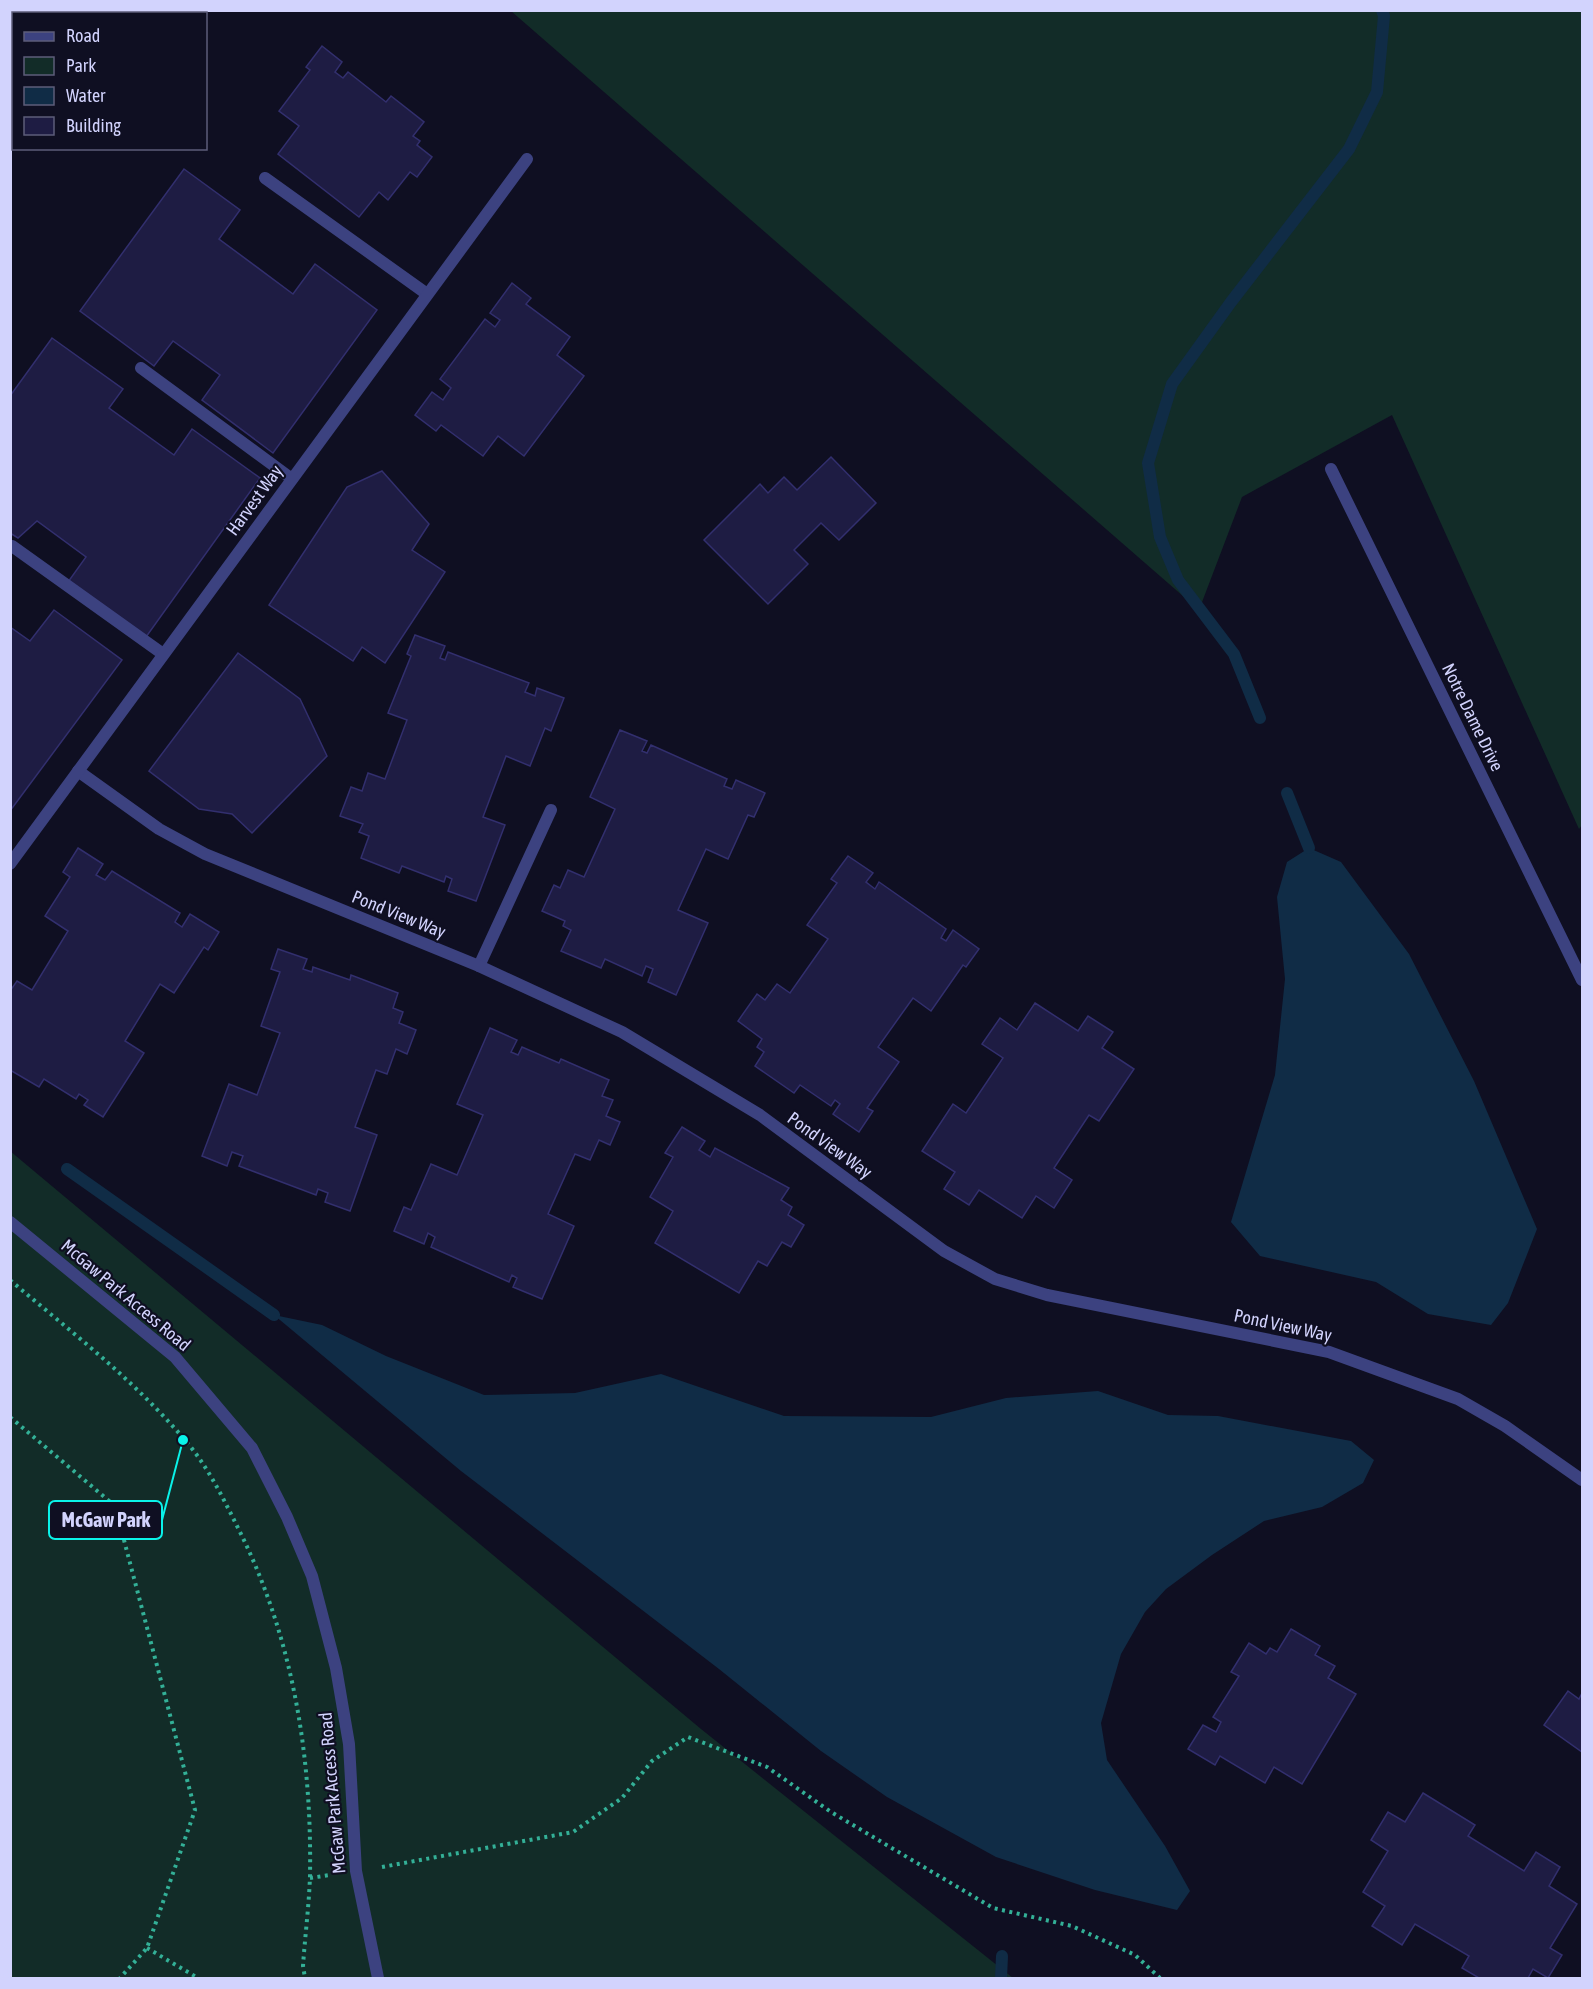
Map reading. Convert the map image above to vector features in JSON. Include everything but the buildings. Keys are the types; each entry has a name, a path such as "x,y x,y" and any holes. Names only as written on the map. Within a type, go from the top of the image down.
{"street":[{"name":"Harvest Way","path":"10,864 527,159"},
{"path":"265,178 427,294"},
{"path":"141,368 292,479"},
{"name":"Notre Dame Drive","path":"1331,469 1582,980"},
{"path":"12,546 163,654"},
{"name":"Pond View Way","path":"78,771 159,829 205,854 479,966 622,1032 760,1115 944,1251 995,1279 1047,1295 1329,1352 1458,1399 1505,1426 1582,1480"},
{"path":"479,966 551,810"},
{"name":"McGaw Park Access Road","path":"10,1222 175,1358 252,1448 287,1517 312,1576 336,1668 349,1744 356,1871 378,1978"}],"path":[{"path":"10,1280 144,1395 186,1441 220,1492 253,1559 280,1630 298,1707 309,1798 310,1878 303,1966 305,1978"},
{"path":"10,1417 115,1506 195,1810 147,1948 120,1978"},
{"path":"310,1878 573,1832 622,1798 652,1761 688,1737 767,1767 831,1812 993,1908 1072,1926 1135,1955 1160,1978"},
{"path":"147,1948 198,1978"}],"green space":[{"path":"511,11 1582,11 1582,825 1579,829 1392,415 1242,497 1199,610"},
{"path":"10,1151 701,1729 1013,1978 11,1978"}],"water":[{"path":"1309,848 1341,862 1409,954 1474,1081 1537,1229 1508,1303 1491,1325 1428,1314 1376,1282 1260,1256 1231,1222 1275,1075 1285,979 1277,897 1287,862"},
{"path":"274,1315 322,1325 386,1356 484,1395 575,1393 661,1374 784,1416 931,1417 1006,1398 1098,1391 1168,1415 1218,1416 1351,1441 1374,1460 1363,1483 1322,1507 1264,1521 1166,1589 1145,1612 1121,1654 1101,1723 1107,1760 1165,1846 1190,1891 1177,1910 1095,1890 996,1857 887,1797 821,1751 719,1669 461,1471"}],"waterway":[{"path":"1260,718 1234,654 1178,580 1160,537 1148,463 1172,384 1231,302 1349,149 1377,92 1384,16 1382,10"},
{"path":"1287,793 1309,848"},
{"path":"67,1169 274,1315"},
{"path":"1001,1978 1002,1956"}],"place":[{"name":"McGaw Park","path":"183,1440"}]}
